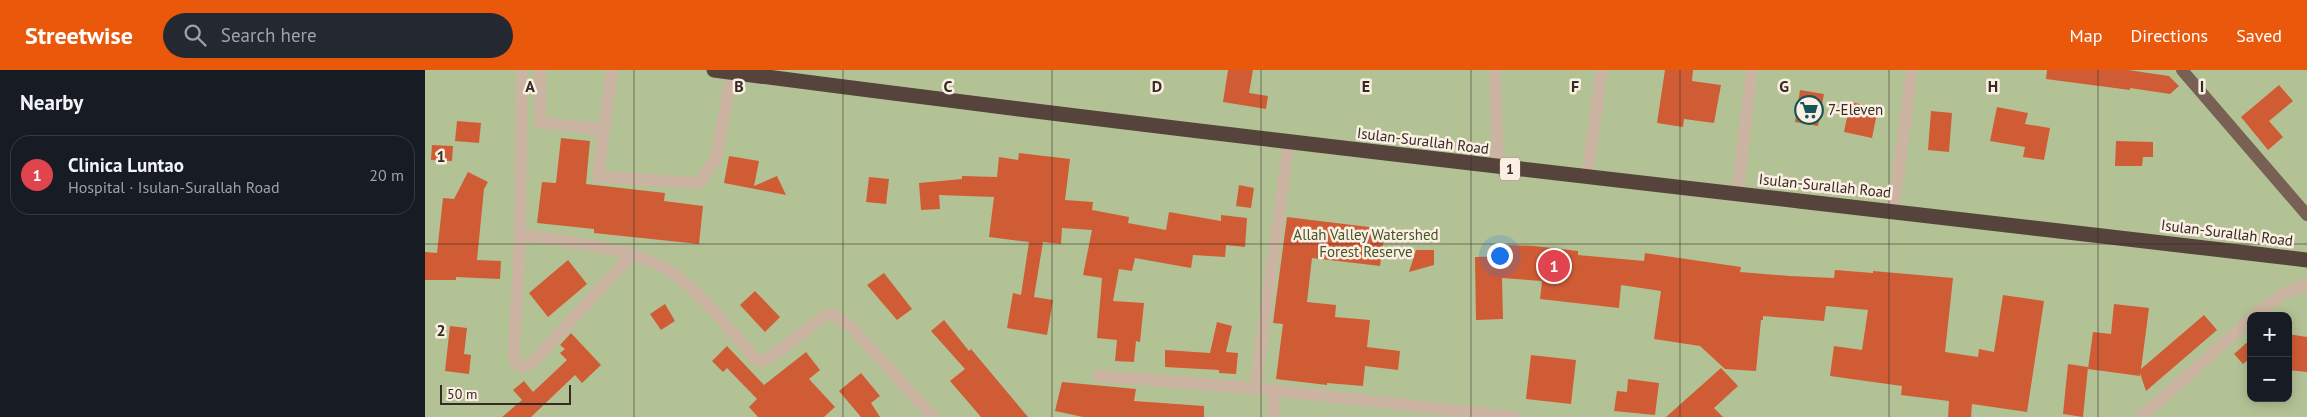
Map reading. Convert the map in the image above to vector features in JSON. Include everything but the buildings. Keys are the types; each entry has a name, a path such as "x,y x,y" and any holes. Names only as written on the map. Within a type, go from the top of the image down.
{"highway":[{"name":"Isulan-Surallah Road","path":"714,70 1498,168 1737,193 2307,260"}],"main road":[{"path":"2183,70 2307,215"}],"street":[{"path":"522,70 520,234 514,356 516,363 522,367 533,362 632,254"},
{"path":"540,70 540,122 604,130"},
{"path":"612,70 598,177 699,183 716,158 732,72"},
{"path":"1495,70 1498,168"},
{"path":"1587,176 1603,70"},
{"path":"1737,193 1753,70"},
{"path":"1893,211 1912,70"},
{"path":"1255,388 1289,143"},
{"path":"520,234 632,254 669,271 688,285 754,357 760,361 771,358 826,315 833,314 851,327 933,417"},
{"path":"2259,312 2283,294 2307,284"},
{"path":"2141,417 2247,323"},
{"path":"1099,376 1255,388 1514,417"},
{"path":"1273,417 1275,391"}],"green space":[{"name":"Allah Valley Watershed Forest Reserve","path":"425,70 2307,70 2307,417 425,417"}],"place":[{"name":"7-Eleven","path":"1809,110"},
{"name":"Clinica Luntao","path":"1554,266"}]}
